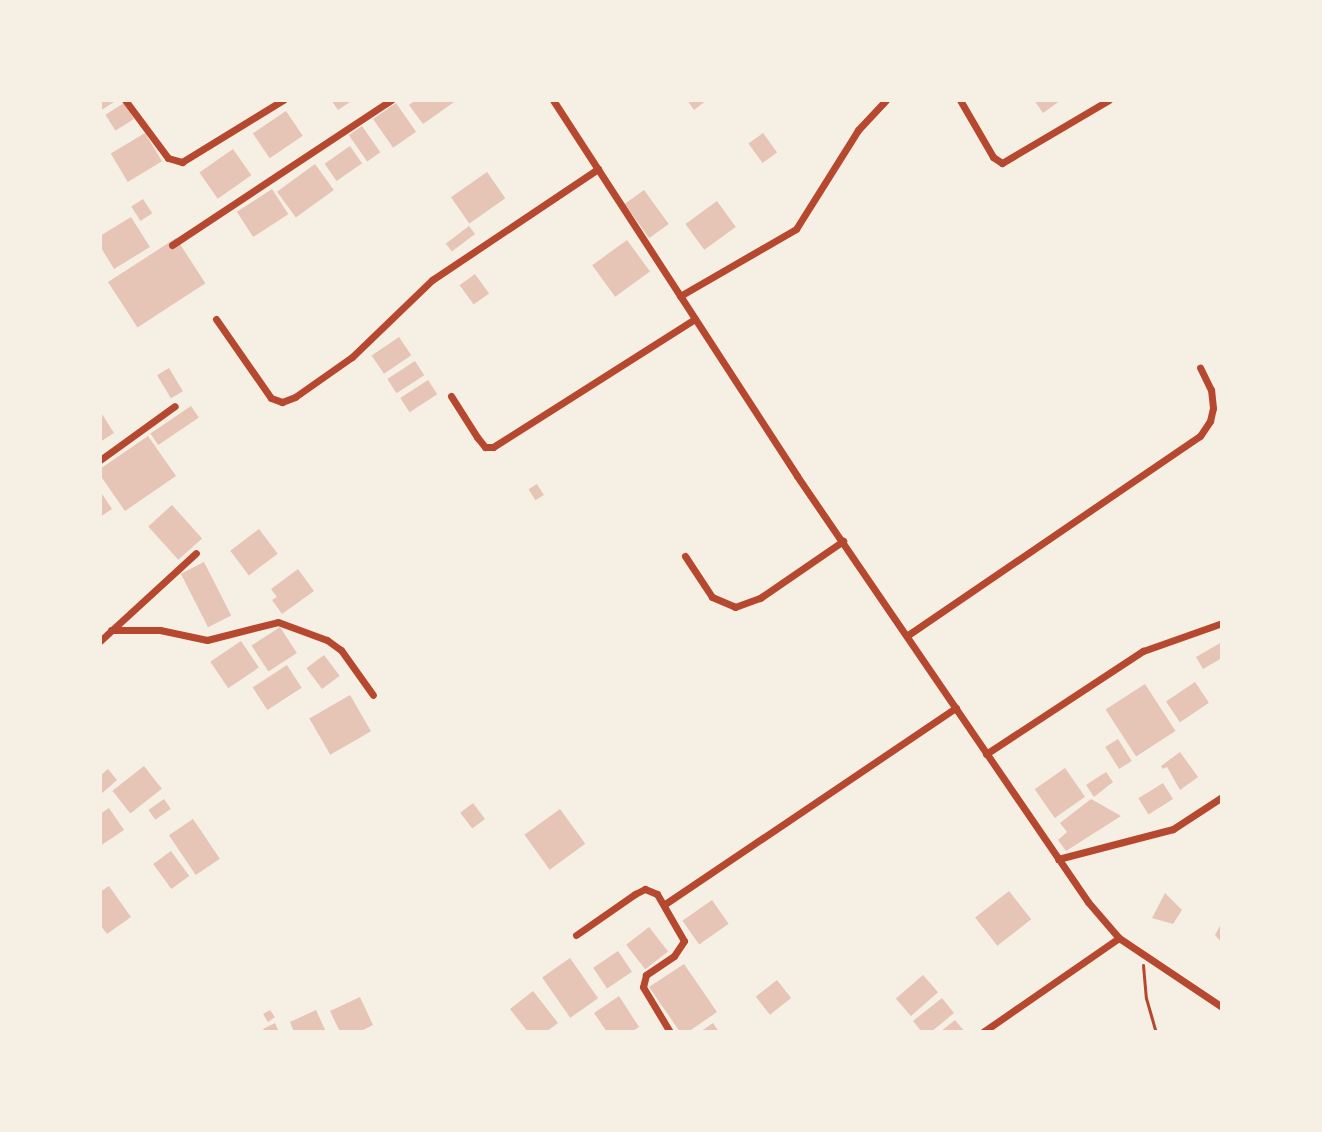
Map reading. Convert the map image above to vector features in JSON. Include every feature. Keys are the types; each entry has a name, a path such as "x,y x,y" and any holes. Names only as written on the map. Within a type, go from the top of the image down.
{"street":[{"path":"125,100 168,158 182,162 283,100"},
{"path":"172,245 391,100"},
{"path":"553,100 695,319 1058,859 1119,938 1222,1007"},
{"path":"680,296 796,229 858,130 886,100"},
{"path":"960,100 993,157 1002,163 1109,100"},
{"path":"216,319 271,398 282,402 295,397 352,357 432,280 598,169"},
{"path":"451,396 485,447 493,447 695,319"},
{"path":"908,635 1200,436 1210,421 1213,408 1211,390 1200,367"},
{"path":"100,460 175,406"},
{"path":"685,556 712,597 735,607 760,598 843,541"},
{"path":"100,641 196,553"},
{"path":"111,630 160,630 207,640 278,622 327,640 341,650 373,695"},
{"path":"986,754 1143,651 1222,623"},
{"path":"665,904 956,708"},
{"path":"1058,859 1173,829 1222,797"},
{"path":"576,935 645,889 665,904 684,941 674,956 646,975 643,987 670,1032"},
{"path":"983,1032 1119,938"}],"path":[{"path":"1142,953 1146,998 1156,1032"}],"building":[{"path":"100,100 117,100 100,111"},
{"path":"331,100 353,100 338,110"},
{"path":"416,100 457,100 423,124 409,105"},
{"path":"687,100 707,100 694,110"},
{"path":"1034,100 1061,100 1043,113"},
{"path":"124,103 134,119 115,131 105,115"},
{"path":"396,103 416,132 393,148 373,119"},
{"path":"286,111 303,136 270,158 253,133"},
{"path":"362,126 380,152 367,161 349,135"},
{"path":"145,133 162,161 128,182 111,154"},
{"path":"763,133 777,152 763,163 748,144"},
{"path":"350,146 362,163 337,181 325,164"},
{"path":"233,149 251,175 218,199 199,173"},
{"path":"315,164 334,190 296,218 277,192"},
{"path":"487,172 505,198 469,223 451,197"},
{"path":"272,189 288,214 253,237 237,212"},
{"path":"644,190 669,224 649,238 625,204"},
{"path":"143,199 152,213 141,221 131,207"},
{"path":"717,201 736,227 704,250 685,224"},
{"path":"131,217 150,247 114,269 100,246 100,236"},
{"path":"469,226 475,234 452,251 446,243"},
{"path":"176,238 205,283 137,327 108,282"},
{"path":"627,240 650,272 615,297 592,265"},
{"path":"475,274 489,293 474,305 460,285"},
{"path":"399,337 411,355 384,374 372,355"},
{"path":"415,361 424,375 397,393 387,379"},
{"path":"169,368 183,391 171,398 157,375"},
{"path":"428,380 437,394 410,412 400,398"},
{"path":"191,406 199,418 158,445 150,433"},
{"path":"100,411 114,433 100,442"},
{"path":"148,436 176,476 125,511 100,475 100,469"},
{"path":"537,484 544,495 535,500 529,489"},
{"path":"100,491 112,509 100,517"},
{"path":"172,505 202,538 178,560 148,526"},
{"path":"259,529 278,554 249,575 230,551"},
{"path":"204,562 231,615 208,627 181,574"},
{"path":"298,569 314,591 282,614 272,600 277,597 271,589"},
{"path":"280,627 297,653 268,672 251,646"},
{"path":"241,641 259,668 228,688 210,662"},
{"path":"1222,642 1222,658 1203,669 1196,657"},
{"path":"324,655 340,676 322,689 306,668"},
{"path":"287,665 302,688 267,710 253,687"},
{"path":"1195,682 1209,703 1180,722 1166,702"},
{"path":"1145,684 1175,731 1136,757 1106,710"},
{"path":"350,695 371,731 330,755 309,718"},
{"path":"1118,739 1132,761 1119,769 1105,747"},
{"path":"1180,752 1198,777 1180,790 1167,767 1163,769 1161,766"},
{"path":"144,766 162,789 130,813 112,791"},
{"path":"1065,768 1085,797 1055,818 1035,789"},
{"path":"108,769 117,780 100,795 100,776"},
{"path":"1106,772 1113,782 1094,797 1086,785"},
{"path":"1163,783 1173,799 1148,814 1138,798"},
{"path":"164,799 171,809 155,820 148,810"},
{"path":"1091,799 1121,816 1066,851 1058,840 1067,832 1060,823"},
{"path":"473,803 485,819 472,829 460,813"},
{"path":"109,808 124,830 100,846 100,814"},
{"path":"560,809 585,844 550,870 524,835"},
{"path":"193,819 220,859 196,875 169,835"},
{"path":"171,851 189,876 171,889 153,864"},
{"path":"109,886 131,917 107,934 100,925 100,892"},
{"path":"1009,891 1031,919 997,946 975,917"},
{"path":"1165,893 1182,910 1173,924 1152,918"},
{"path":"712,900 729,924 699,944 683,921"},
{"path":"1222,922 1222,943 1215,935"},
{"path":"649,927 668,951 645,969 626,945"},
{"path":"618,951 632,972 607,989 593,968"},
{"path":"570,958 598,998 570,1018 542,978"},
{"path":"684,964 717,1012 688,1032 680,1032 649,987"},
{"path":"923,975 938,992 911,1016 896,999"},
{"path":"777,980 791,998 770,1015 756,997"},
{"path":"533,991 558,1023 546,1032 528,1032 510,1009"},
{"path":"619,996 639,1027 631,1032 607,1032 594,1013"},
{"path":"360,997 373,1025 359,1032 340,1032 330,1011"},
{"path":"942,998 954,1013 931,1032 922,1032 913,1021"},
{"path":"270,1010 275,1017 268,1022 263,1014"},
{"path":"316,1010 326,1032 294,1032 290,1022"},
{"path":"955,1020 965,1032 940,1032"},
{"path":"275,1023 279,1032 265,1032 263,1029"},
{"path":"713,1023 719,1032 700,1032"}]}
